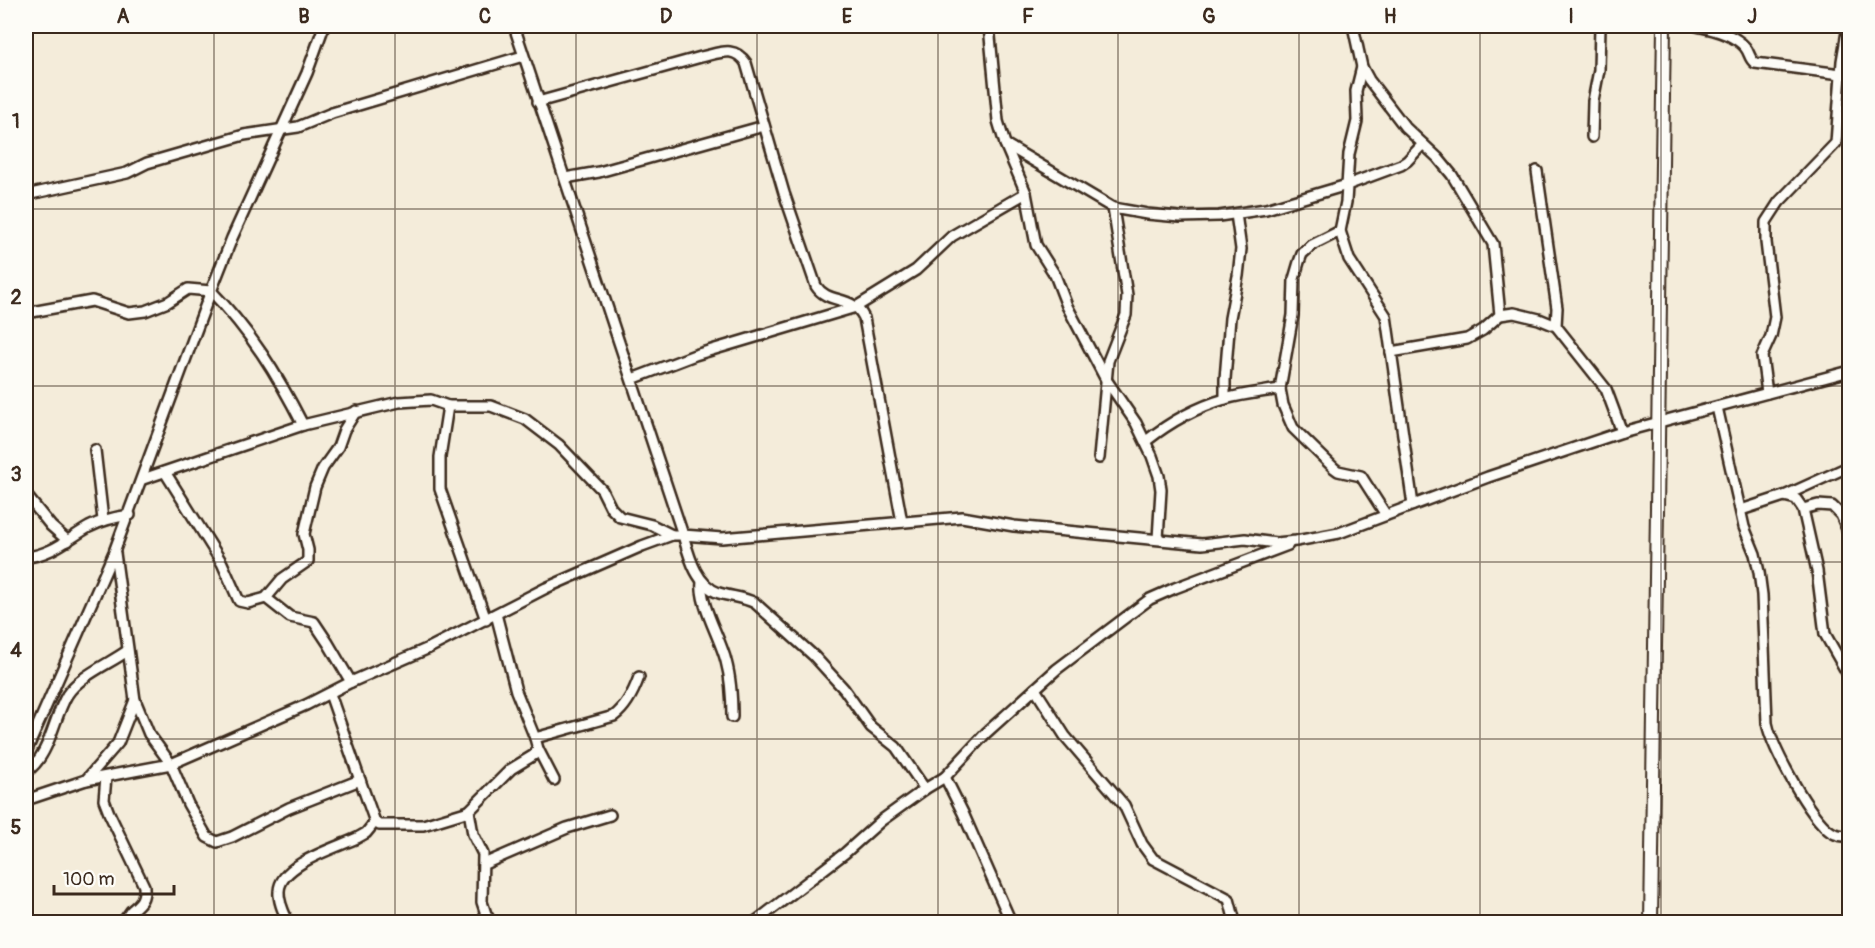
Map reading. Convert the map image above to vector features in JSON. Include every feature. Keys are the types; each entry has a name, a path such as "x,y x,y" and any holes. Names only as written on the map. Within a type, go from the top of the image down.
{"street":[{"path":"26,752 130,515 211,291 280,131 308,73 324,26"},
{"path":"514,26 695,570 702,581 719,592 745,598 755,603 800,643 844,688 871,727 896,747 924,789"},
{"path":"989,26 998,121 1026,194 1036,245 1055,275 1067,306 1105,378 1146,441 1155,464 1161,490 1158,539"},
{"path":"1353,26 1362,67 1369,80 1396,116 1452,175 1493,244 1500,315"},
{"path":"1592,137 1593,101 1599,70 1600,26"},
{"path":"1653,922 1664,26"},
{"path":"1697,26 1710,28 1736,40 1746,48 1751,60 1755,63 1841,74"},
{"path":"1767,393 1762,356 1771,336 1775,317 1766,243 1766,222 1779,202 1836,143 1841,74 1848,26"},
{"path":"538,102 701,57 734,51 739,54 746,63 816,286 824,296 842,300 856,307 864,318 902,522"},
{"path":"26,195 128,173 147,163 244,135 298,127 339,111 523,56"},
{"path":"1362,67 1356,91 1357,121 1348,159 1346,201 1340,231 1349,259 1384,311 1390,333 1413,505"},
{"path":"565,178 599,172 764,126"},
{"path":"1005,144 1113,208 1180,217 1219,216 1266,209 1347,185 1401,165 1423,144"},
{"path":"1537,171 1557,309 1556,326"},
{"path":"632,379 695,354 856,307 916,270 952,236 1026,194"},
{"path":"1099,458 1105,378 1110,353 1125,315 1127,296 1113,208"},
{"path":"1225,399 1229,328 1240,249 1236,214"},
{"path":"1340,231 1312,245 1302,254 1299,262 1294,279 1293,315 1281,389 1283,405 1293,428 1334,468 1361,476 1386,515"},
{"path":"26,313 93,301 129,313 145,311 168,302 188,290 211,291 251,336 276,374 303,425"},
{"path":"1391,352 1467,339 1477,334 1500,315 1529,316 1556,326 1606,389 1622,432"},
{"path":"26,800 86,780 171,764 429,648 546,588 672,535 722,538 970,518 1014,526 1202,544 1245,539 1276,543 1296,542 1339,533 1488,477 1622,432 1850,371"},
{"path":"1146,441 1195,410 1225,399 1281,389"},
{"path":"142,479 303,425 399,402 422,399 448,406 491,406 525,419 559,445 602,490 611,508 620,517 652,525 672,535"},
{"path":"448,406 440,457 440,489 486,620"},
{"path":"1717,407 1744,528 1755,554 1762,595 1769,735 1786,770 1824,825 1838,836 1850,836"},
{"path":"165,472 222,563 239,601 248,603 266,598 282,579 308,561 304,534 315,487 323,468 338,447 344,430 356,411"},
{"path":"95,450 103,520"},
{"path":"1741,510 1784,496 1850,466"},
{"path":"26,495 55,530 68,541"},
{"path":"1784,496 1796,499 1803,510 1817,571 1822,624 1825,634 1850,678"},
{"path":"1803,510 1818,505 1832,506 1841,515 1850,536"},
{"path":"26,557 38,556 103,520 130,515"},
{"path":"755,922 846,853 882,820 924,789 945,777 986,733 1056,669 1150,599 1296,542"},
{"path":"114,552 135,700 149,734 171,764 188,804 212,841 217,842 232,837 289,808 360,780"},
{"path":"702,581 702,597 726,661 732,690 732,717"},
{"path":"266,598 290,618 314,622 351,682"},
{"path":"496,614 516,691 538,749 554,780"},
{"path":"26,772 44,751 68,693 87,676 128,651"},
{"path":"535,738 614,716 624,707 639,677"},
{"path":"1035,689 1065,736 1124,805 1142,844 1154,859 1229,899 1235,922"},
{"path":"330,694 375,822 384,826 423,825 469,811 511,769 538,749"},
{"path":"86,780 118,742 135,700"},
{"path":"106,777 104,800 144,886 144,898 141,904 122,922"},
{"path":"945,777 1011,922"},
{"path":"469,811 470,826 483,854 482,902 491,922"},
{"path":"484,864 567,828 610,814"},
{"path":"288,922 279,889 292,868 357,838 366,833 375,822"}]}
